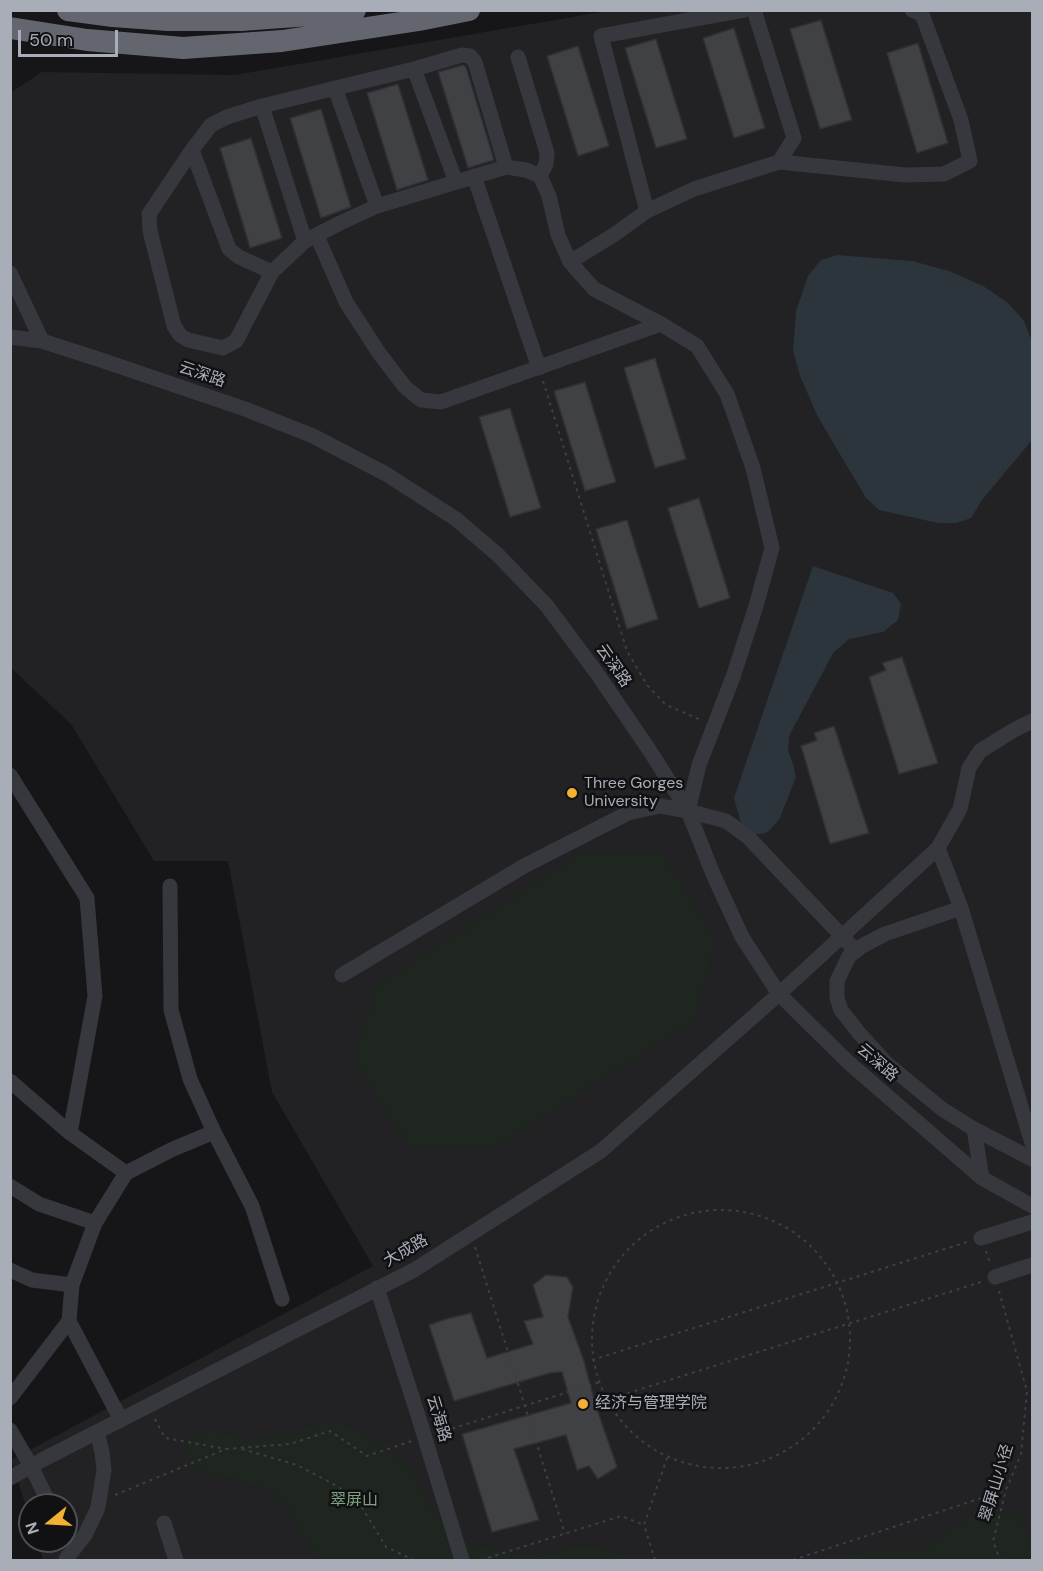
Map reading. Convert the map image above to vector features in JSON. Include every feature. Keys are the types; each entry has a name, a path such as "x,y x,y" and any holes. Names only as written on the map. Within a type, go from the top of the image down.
{"highway":[{"path":"68,10 157,19 241,20 355,10"},
{"path":"10,28 87,40 183,48 282,41 469,10"},
{"path":"10,42 36,48 82,51 119,43"}],"street":[{"path":"647,211 601,36 744,10"},
{"path":"754,10 794,138 779,162"},
{"path":"570,262 647,211 694,189 779,162 905,175 944,174 970,161 961,120 922,14 912,10"},
{"path":"506,167 475,62 470,56 462,55 227,117 211,125 149,214 150,231 174,326 180,335 188,340 223,348 236,341 272,272 311,238 377,206 506,167 526,170 540,176 549,196 558,235 570,262 594,289 661,324 697,346 727,394 753,468 771,548 746,637 699,765 687,811"},
{"path":"518,57 547,153 546,164 540,176"},
{"path":"414,69 456,182"},
{"path":"334,88 377,206"},
{"path":"262,106 311,238 346,302 379,353 405,387 421,400 441,402 661,324"},
{"path":"192,150 229,249 239,257 272,272"},
{"path":"474,176 539,368"},
{"path":"10,273 42,341"},
{"name":"云深路","path":"10,337 42,341 245,409 313,436 386,474 456,519 498,555 547,606 622,710 687,811 742,938 779,994 848,1062 982,1178 1032,1206"},
{"name":"大成路","path":"10,1478 414,1269 601,1150 779,994 938,848 960,809 969,768 980,751 1032,721"},
{"path":"10,775 87,898 95,996 70,1133"},
{"path":"342,975 524,867 628,813 660,806 726,820 744,834 856,951"},
{"path":"938,848 961,908 1032,1143"},
{"path":"170,886 171,1010 190,1079 252,1206 282,1299"},
{"path":"961,908 885,934 849,956 837,981 837,998 841,1010 886,1063 942,1109 974,1129 1032,1159"},
{"path":"10,1081 70,1133 126,1173"},
{"path":"974,1129 982,1178"},
{"path":"121,1420 69,1321 72,1285 95,1223 126,1173 173,1149 214,1132"},
{"path":"10,1186 39,1204 95,1223"},
{"path":"981,1238 1032,1222"},
{"path":"996,1277 1032,1265"},
{"path":"10,1270 32,1280 72,1285"},
{"name":"云海路","path":"377,1288 462,1560"},
{"path":"10,1398 69,1321"},
{"path":"10,1430 44,1493"},
{"path":"66,1560 84,1535 97,1510 104,1470 98,1432"},
{"path":"164,1522 176,1560"}],"path":[{"path":"539,368 627,651 647,685 666,705 714,726"},
{"path":"712,1209 755,1214 795,1232 826,1263 836,1283 845,1301 850,1344 842,1385 821,1422 789,1450 750,1467 708,1469 667,1458 632,1434 606,1401 592,1360 592,1317 607,1276 634,1242 670,1219 712,1209"},
{"path":"470,1234 565,1534"},
{"path":"592,1360 981,1238"},
{"name":"翠屏山小径","path":"981,1238 996,1277 1027,1392 1021,1454 1006,1490 993,1541 1000,1560"},
{"path":"606,1401 996,1277"},
{"path":"154,1416 165,1438 226,1449 290,1444 330,1431 367,1456 600,1382"},
{"path":"241,1448 297,1465 337,1486 360,1504 386,1547 414,1560"},
{"path":"99,1501 226,1449"},
{"path":"655,1560 644,1525 667,1458"},
{"path":"793,1560 1006,1490"},
{"path":"481,1560 621,1516 644,1525"}],"shaded area":[{"name":"Three Gorges University","path":"607,11 1032,11 1032,1560 43,1560 41,1553 78,1553 78,1493 22,1493 11,1460 373,1266 272,1092 228,861 154,861 71,724 11,668 10,93 42,72 235,75"},
{"path":"837,255 912,261 949,271 983,286 1008,303 1024,321 1032,341 1032,440 982,500 971,518 957,523 938,523 879,510 866,498 818,417 800,376 793,351 796,311 808,276 821,260"},
{"path":"813,566 893,593 901,604 898,620 883,632 849,639 833,653 789,736 788,751 796,777 780,818 768,832 744,834 734,798"}],"green space":[{"path":"585,851 662,851 715,939 696,1020 492,1149 410,1149 353,1058 376,986"},
{"name":"翠屏山","path":"324,1422 341,1423 359,1431 396,1457 415,1475 428,1498 435,1517 467,1542 527,1558 551,1554 572,1547 597,1548 624,1555 632,1560 319,1560 292,1515 267,1489 221,1475 205,1475 183,1457 195,1433 214,1431 240,1439 282,1436"},
{"path":"1015,1513 1032,1543 1032,1560 837,1560 862,1552 922,1550 968,1517"}],"building":[{"path":"821,20 852,120 820,129 790,29"},
{"path":"734,28 765,128 734,138 703,38"},
{"path":"656,39 687,139 656,148 625,48"},
{"path":"918,43 948,143 917,153 887,53"},
{"path":"578,46 609,146 578,156 547,56"},
{"path":"463,65 466,67 494,160 468,168 438,72"},
{"path":"398,84 428,180 397,190 367,93"},
{"path":"321,109 351,207 321,218 290,118"},
{"path":"251,138 282,238 250,248 220,148"},
{"path":"655,358 686,459 655,468 624,368"},
{"path":"585,382 616,482 585,491 554,391"},
{"path":"510,408 541,508 510,517 479,417"},
{"path":"699,498 730,598 699,608 668,508"},
{"path":"627,520 658,619 627,629 596,529"},
{"path":"902,657 938,763 899,774 869,677 886,670 882,663"},
{"path":"834,726 869,833 830,844 801,746 817,740 814,733"},
{"name":"经济与管理学院","path":"546,1275 567,1277 573,1287 568,1317 617,1467 598,1479 589,1466 577,1470 566,1435 514,1449 539,1520 492,1532 462,1434 571,1403 562,1372 550,1373 454,1401 429,1325 471,1313 487,1358 533,1344 524,1321 543,1317 533,1285"}],"place":[{"name":"Three Gorges University","path":"572,793"},
{"name":"经济与管理学院","path":"583,1404"}]}
